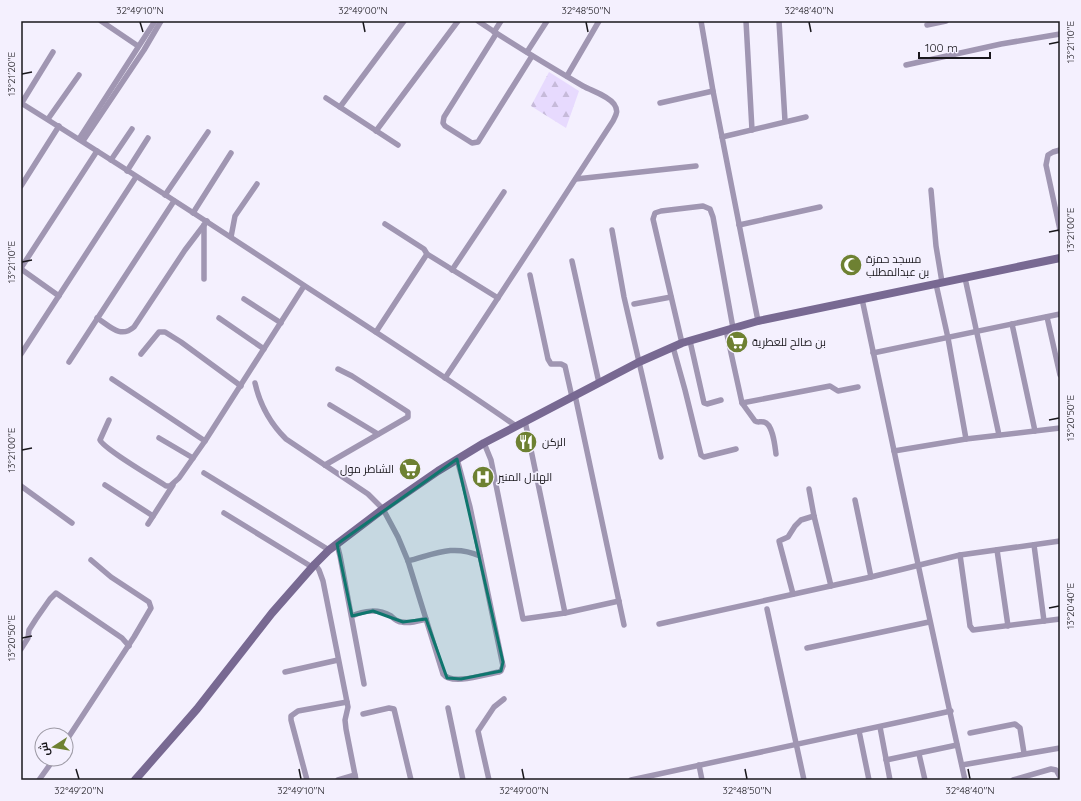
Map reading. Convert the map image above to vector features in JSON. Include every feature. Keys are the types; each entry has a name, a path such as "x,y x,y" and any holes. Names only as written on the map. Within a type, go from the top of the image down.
{"main road":[{"path":"135,780 197,709 272,613 313,565 329,550 383,508 484,443 639,362 686,342 758,321 1060,258"}],"street":[{"path":"101,21 138,46"},
{"path":"81,140 138,46 155,21"},
{"path":"81,140 144,50 161,21"},
{"path":"340,107 404,21"},
{"path":"376,131 458,21"},
{"path":"445,378 576,179 617,113 617,109 609,99 532,56 478,21"},
{"path":"501,21 444,118 443,123 445,126 472,143 478,142 532,56"},
{"path":"527,52 547,21"},
{"path":"567,76 599,21"},
{"path":"701,21 713,91 758,321"},
{"path":"746,21 752,130"},
{"path":"779,21 785,121"},
{"path":"927,25 946,21"},
{"path":"906,65 1002,44 1060,34"},
{"path":"53,52 21,104 48,119 193,213 206,223 231,237 516,426"},
{"path":"48,119 79,75"},
{"path":"660,103 713,91"},
{"path":"326,98 398,145"},
{"path":"722,137 806,117"},
{"path":"21,186 59,126"},
{"path":"111,160 132,129"},
{"path":"165,195 208,132"},
{"path":"128,171 148,138"},
{"path":"1060,150 1048,155 1046,165 1060,230"},
{"path":"58,296 21,269 97,151"},
{"path":"193,213 231,153"},
{"path":"576,179 696,166"},
{"path":"21,354 136,177"},
{"path":"231,237 235,216 257,184"},
{"path":"931,190 939,283 966,439"},
{"path":"452,270 504,192"},
{"path":"69,362 174,201"},
{"path":"721,400 707,404 704,403 673,299 671,298 653,219 655,213 703,206 710,209 713,216 742,402 754,421 768,424 774,436 776,454"},
{"path":"739,225 820,206"},
{"path":"97,318 119,332 125,333 134,327 185,250 206,223"},
{"path":"204,279 206,223"},
{"path":"385,224 424,249 427,254 498,298"},
{"path":"612,230 624,297 661,457"},
{"path":"376,332 427,254"},
{"path":"572,261 599,383"},
{"path":"530,275 548,359 551,364 561,364 565,366 574,396 624,626"},
{"path":"965,278 978,332 999,435"},
{"path":"148,524 174,483 205,441 304,286"},
{"path":"634,304 671,298"},
{"path":"244,299 280,323"},
{"path":"862,299 965,780"},
{"path":"873,353 1060,314"},
{"path":"1047,317 1060,375"},
{"path":"219,318 264,349"},
{"path":"1012,324 1036,430"},
{"path":"141,354 160,332 165,332 241,386"},
{"path":"673,347 701,456 704,457 736,449"},
{"path":"324,465 408,417 408,412 352,376 338,369"},
{"path":"112,380 205,441"},
{"path":"255,382 262,408 277,430 286,439 368,494 383,508 408,561 443,674 447,678 461,680 502,671 503,662 470,507 457,459"},
{"path":"742,402 830,386 838,390 858,387"},
{"path":"330,404 378,434"},
{"path":"109,420 100,440 105,446 166,486 170,486 174,483"},
{"path":"525,421 565,613"},
{"path":"894,451 966,439 1060,428"},
{"path":"159,438 192,458"},
{"path":"484,443 491,460 523,619 565,613 619,601"},
{"path":"204,473 329,550"},
{"path":"105,485 153,516"},
{"path":"21,486 72,524"},
{"path":"809,489 831,586"},
{"path":"854,500 871,577"},
{"path":"224,513 313,565 319,570 323,581 347,702 348,710 346,729 356,778 338,780"},
{"path":"793,594 779,541 788,537 801,520 814,516"},
{"path":"659,624 871,577 960,555 1060,541"},
{"path":"337,544 364,684"},
{"path":"1034,545 1044,621"},
{"path":"408,561 451,550 470,551 480,556"},
{"path":"997,550 1008,626"},
{"path":"960,555 971,628 976,630 1060,619"},
{"path":"74,729 129,646 150,610 150,603 111,577 90,560"},
{"path":"21,649 28,638 29,630 36,619 50,599 56,594 122,638 129,646"},
{"path":"766,609 804,780"},
{"path":"352,616 359,613 373,611 385,613 396,620 403,622 426,619"},
{"path":"807,648 930,622"},
{"path":"286,672 338,660"},
{"path":"489,780 478,731 494,707 504,699"},
{"path":"307,780 291,716 298,711 347,702"},
{"path":"363,714 389,708 394,710 411,780"},
{"path":"448,708 463,780"},
{"path":"631,780 653,778 699,765 950,711"},
{"path":"970,733 1015,724 1020,728 1024,753"},
{"path":"880,727 890,780"},
{"path":"859,731 869,780"},
{"path":"886,760 958,745"},
{"path":"962,765 1024,753 1060,748"},
{"path":"919,754 924,780"},
{"path":"699,765 702,780"},
{"path":"39,780 48,767"},
{"path":"1013,780 1053,768 1060,777"}],"highlighted area":[{"path":"457,459 503,662 501,671 461,679 447,678 426,619 403,622 373,611 352,616 337,544"}],"green space":[{"path":"549,72 579,91 566,128 531,106"}],"place":[{"name":"مسجد حمزة بن عبدالمطلب","path":"851,265"},
{"name":"بن صالح للعطرية","path":"737,342"},
{"name":"الركن","path":"526,442"},
{"name":"الشاطر مول","path":"410,469"},
{"name":"الهلال المنير","path":"483,477"}]}
